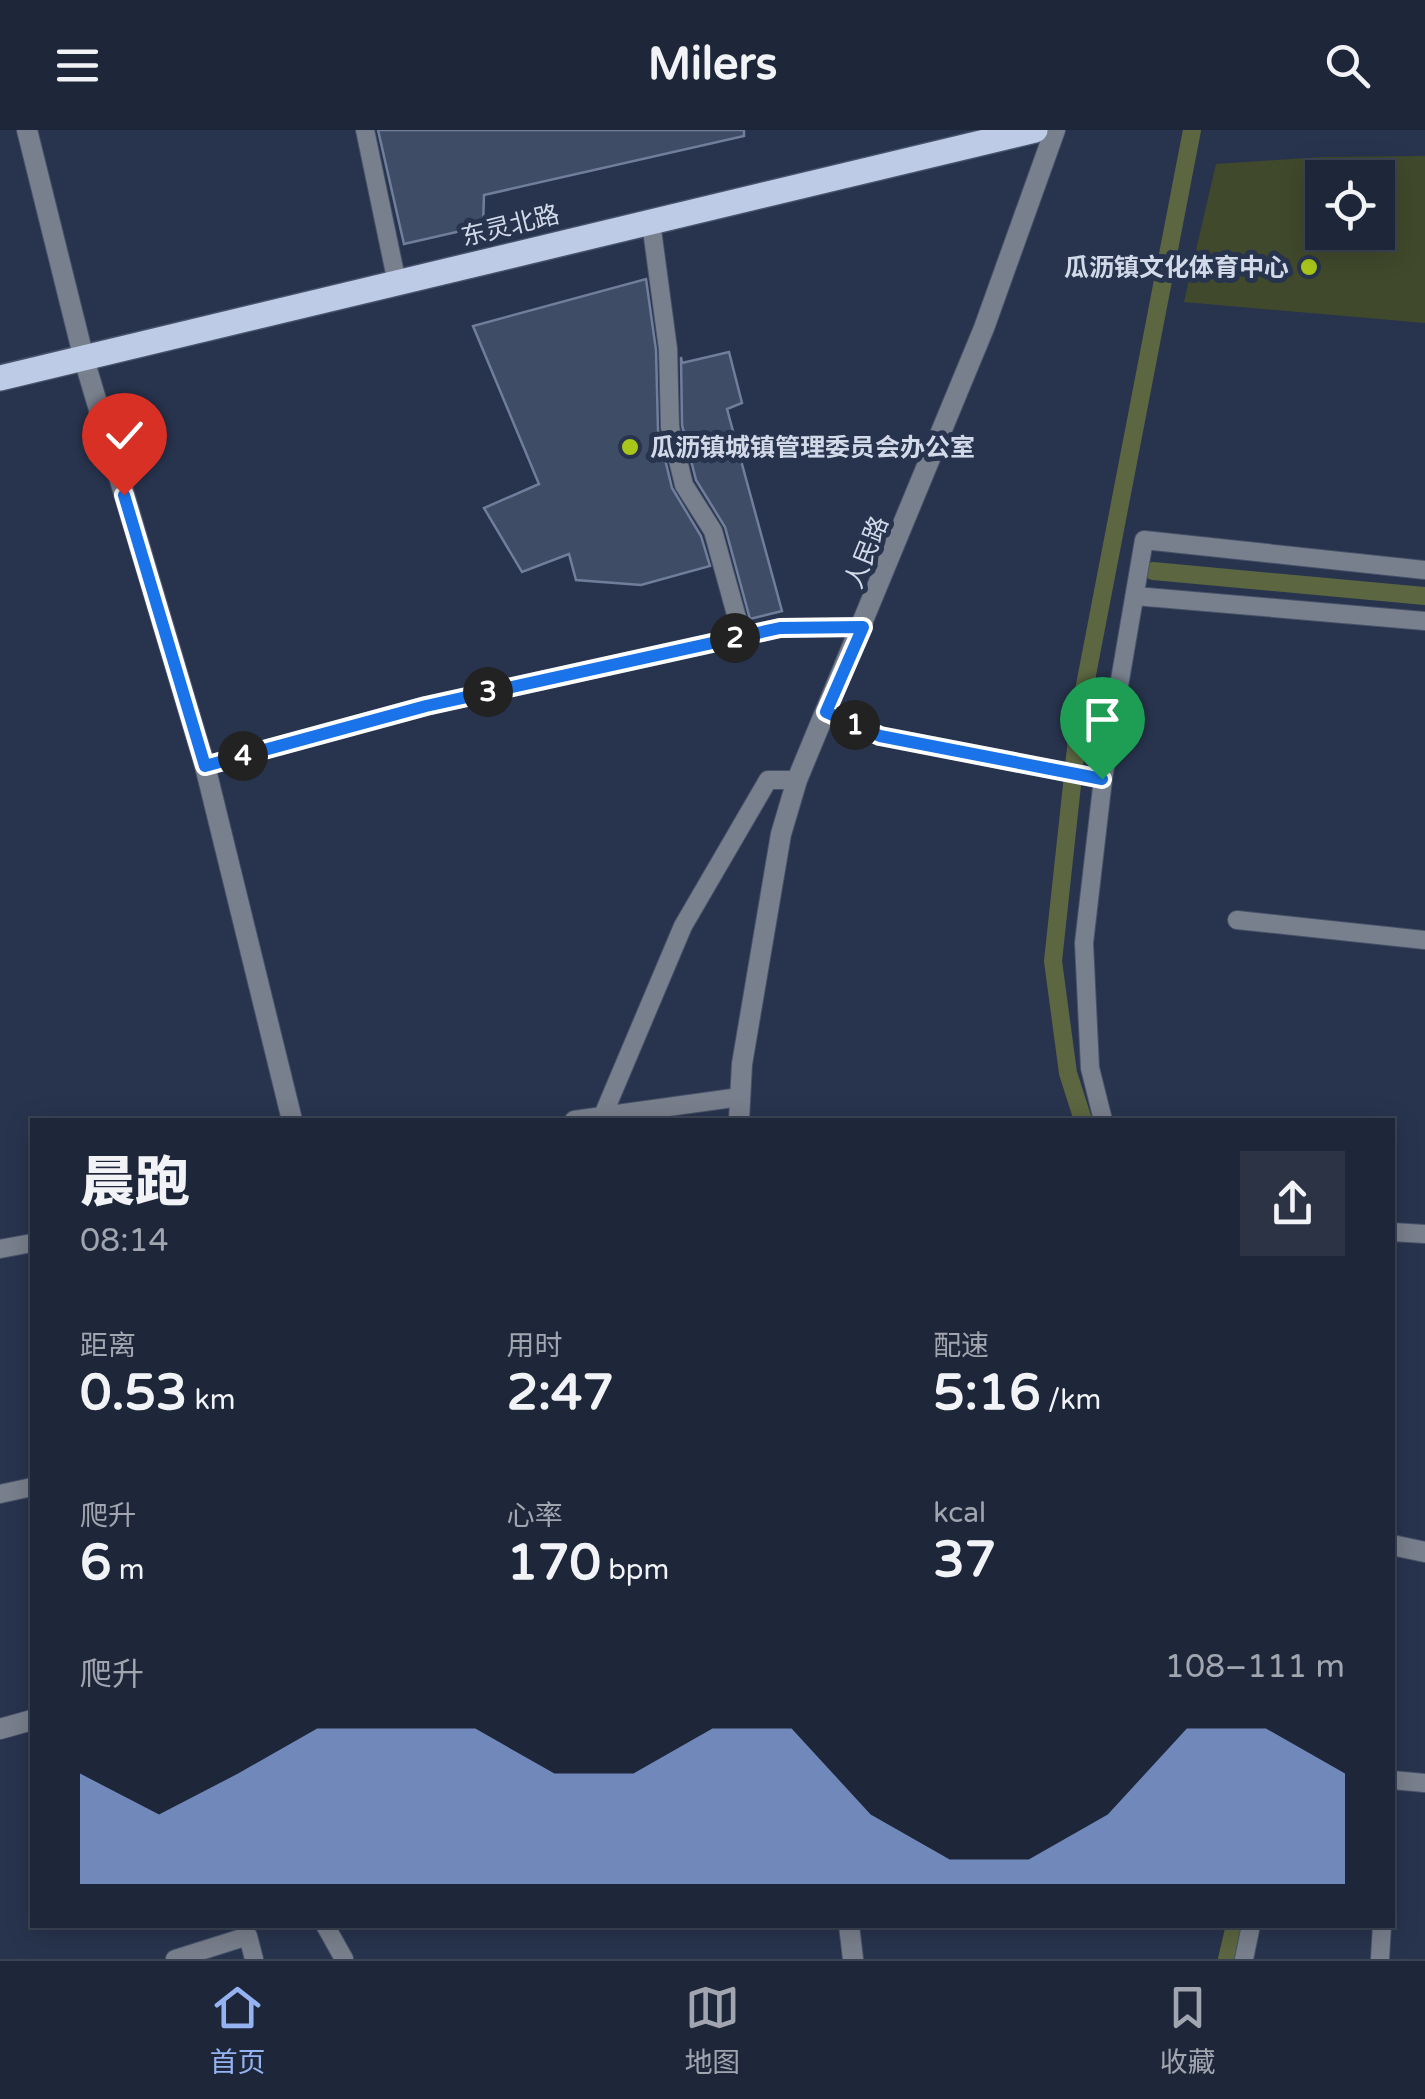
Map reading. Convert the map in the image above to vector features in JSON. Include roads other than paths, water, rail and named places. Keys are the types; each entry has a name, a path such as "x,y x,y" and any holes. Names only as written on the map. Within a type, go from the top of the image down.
{"main road":[{"name":"东灵北路","path":"0,378 1035,130"}],"street":[{"path":"27,130 84,359 205,766 292,1118"},
{"path":"365,130 397,283"},
{"name":"人民路","path":"739,1118 742,1064 781,834 797,780 984,328 1055,130"},
{"path":"651,222 668,349 670,427 684,485 714,531 742,636"},
{"path":"1102,1118 1090,1068 1084,943 1102,779 1144,540 1425,570"},
{"path":"1135,596 1425,621"},
{"path":"205,766 426,706 742,636 780,628 863,627"},
{"path":"826,712 880,736 1102,779"},
{"path":"602,1118 683,926 768,780 797,780"},
{"path":"1237,920 1425,940"},
{"path":"602,1118 740,1097"},
{"path":"1395,1232 1425,1234"},
{"path":"0,1249 30,1243"},
{"path":"0,1494 30,1488"},
{"path":"1395,1547 1425,1552"},
{"path":"0,1729 30,1721"},
{"path":"1395,1780 1425,1783"},
{"path":"327,1928 344,1959"},
{"path":"849,1928 853,1959"},
{"path":"1244,1959 1249,1928"},
{"path":"1380,1959 1382,1928"},
{"path":"175,1959 248,1936 254,1959"}],"waterway":[{"path":"1082,1118 1068,1073 1053,961 1080,711 1192,130"},
{"path":"1153,571 1425,596"},
{"path":"1227,1959 1234,1928"}],"place":[{"name":"瓜沥镇文化体育中心","path":"1309,267"},
{"name":"瓜沥镇城镇管理委员会办公室","path":"630,447"}]}
